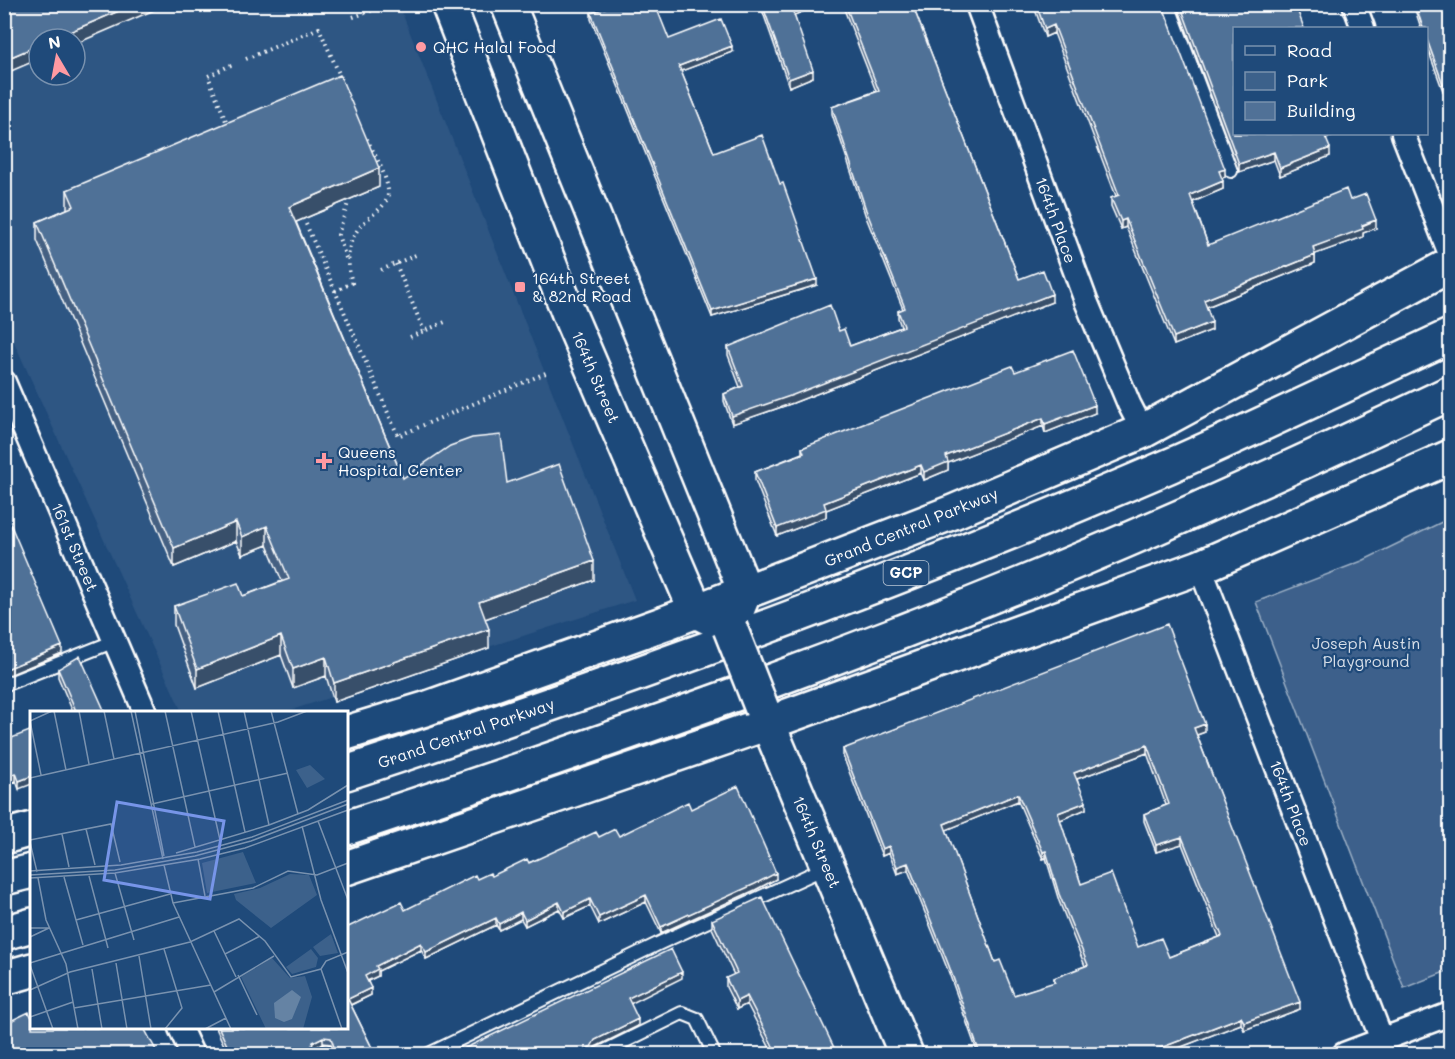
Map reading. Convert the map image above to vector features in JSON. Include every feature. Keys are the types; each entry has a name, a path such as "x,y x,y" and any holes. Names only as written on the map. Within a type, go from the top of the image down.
{"main road":[{"name":"164th Street","path":"448,4 569,314 696,611"},
{"path":"508,4 745,591 730,628 696,611"},
{"name":"Grand Central Parkway","path":"348,733 425,709 696,611 953,512 1143,431 1450,265"},
{"name":"Grand Central Parkway","path":"348,772 592,690 904,574 1170,466 1450,336"},
{"path":"348,827 571,753 932,619 1156,528 1450,393"},
{"path":"348,867 765,716 1200,567 1450,457"},
{"name":"164th Street","path":"730,628 906,1054"},
{"path":"4,837 30,830"},
{"path":"4,878 30,872"},
{"path":"4,933 30,926"},
{"path":"4,978 30,971"}],"street":[{"name":"164th Place","path":"977,4 1086,301 1129,404 1143,431"},
{"path":"1354,4 1363,27"},
{"path":"1403,135 1450,254"},
{"name":"161st Street","path":"4,382 145,711"},
{"name":"164th Place","path":"1200,567 1382,1040"},
{"path":"1344,1054 1450,1014"},
{"path":"180,1029 192,1054"}],"lane":[{"path":"1168,4 1231,171"},
{"path":"4,684 115,641"},
{"path":"429,1054 662,942 828,867"},
{"path":"599,1054 682,1013 697,1019 714,1054"},
{"path":"319,1054 326,1051 327,1054"}],"path":[{"path":"353,17 390,4"},
{"path":"319,28 342,81"},
{"path":"246,59 319,28 325,29"},
{"path":"231,65 208,76 232,135"},
{"path":"346,258 356,230 381,208 387,199 388,189 365,135"},
{"path":"334,291 352,283 338,235 348,203"},
{"path":"306,224 398,436 548,372"},
{"path":"381,270 418,254"},
{"path":"396,264 424,331"},
{"path":"410,338 445,322"}],"shaded area":[{"name":"Queens Hospital Center","path":"4,5 399,5 635,600 288,711 182,711 5,322"}],"green space":[{"name":"Joseph Austin Playground","path":"1450,518 1450,970 1404,988 1256,602 1362,561"}],"building":[{"path":"4,4 135,4 81,27 27,27 27,50 4,60"},
{"path":"615,4 655,4 669,39 721,19 732,46 679,66 714,153 762,135 780,184 783,183 817,279 712,311 591,13"},
{"path":"762,4 803,4 792,9 813,70 789,79"},
{"path":"845,4 912,4 1019,279 1043,270 1052,294 793,395 732,416 724,394 743,386 728,347 830,305 839,331 844,329 850,346 904,326 898,311 905,308 866,210 832,107 879,91"},
{"path":"1036,4 1162,4 1225,169 1219,171 1223,181 1190,195 1208,245 1346,189 1350,200 1366,194 1376,220 1362,225 1363,229 1313,247 1315,255 1204,300 1212,322 1174,337 1126,219 1121,221 1111,198 1119,195 1054,25 1045,29"},
{"path":"1180,4 1295,4 1304,27 1233,27 1233,135 1324,135 1330,148 1280,168 1274,152 1239,164"},
{"path":"1415,4 1450,4 1450,82 1443,84 1428,43 1428,27 1423,27"},
{"path":"340,75 379,168 289,207 403,478 450,446 472,438 501,435 507,483 559,464 594,561 479,602 489,629 334,683 326,657 293,669 281,636 197,669 174,606 238,583 243,596 289,579 267,526 242,537 236,522 174,548 37,222 74,206 67,190"},
{"path":"1073,350 1095,405 1045,424 1043,418 946,456 948,462 924,472 921,465 824,503 826,509 777,528 755,472 804,453 802,448 1012,366 1015,372"},
{"path":"4,509 62,646 4,670"},
{"path":"1167,624 1205,724 1194,728 1300,1002 1244,1022 1241,1017 1145,1054 980,1054 949,966 908,863 897,867 889,846 882,849 843,749","holes":["1147,745 1169,804 1144,814 1156,845 1182,837 1222,936 1169,957 1161,938 1138,947 1111,873 1081,884 1058,813 1086,802 1074,773","1018,794 1043,852 1046,851 1059,894 1088,965 1054,978 1055,982 1014,995 1000,960 995,962 944,824"]},
{"path":"80,656 105,711 76,711 58,669"},
{"path":"30,731 30,777 19,781 16,773 4,778 4,741"},
{"path":"738,786 776,873 661,927 646,895 599,917 590,899 564,912 559,902 525,920 521,912 499,924 496,918 426,952 421,943 376,966 378,969 365,976 371,988 348,999 348,927 401,902 405,910 475,875 477,879 490,873 492,876 527,859 529,863 596,832 599,837 615,829 619,836 688,802 691,809"},
{"path":"762,897 837,1054 777,1054 747,996 737,1001 726,978 737,973 712,920"},
{"path":"671,949 682,972 628,998 638,1019 595,1040 591,1047 574,1054 453,1054"},
{"path":"348,999 375,1054 331,1054 335,1050 331,1038 323,1037 313,1042 311,1050 316,1054 231,1054 219,1029 348,1029"},
{"path":"29,1012 30,1029 145,1029 158,1054 4,1054 4,1024"}],"place":[{"name":"QHC Halal Food","path":"421,47"},
{"name":"164th Street & 82nd Road","path":"520,287"},
{"name":"Queens Hospital Center","path":"324,461"}]}
